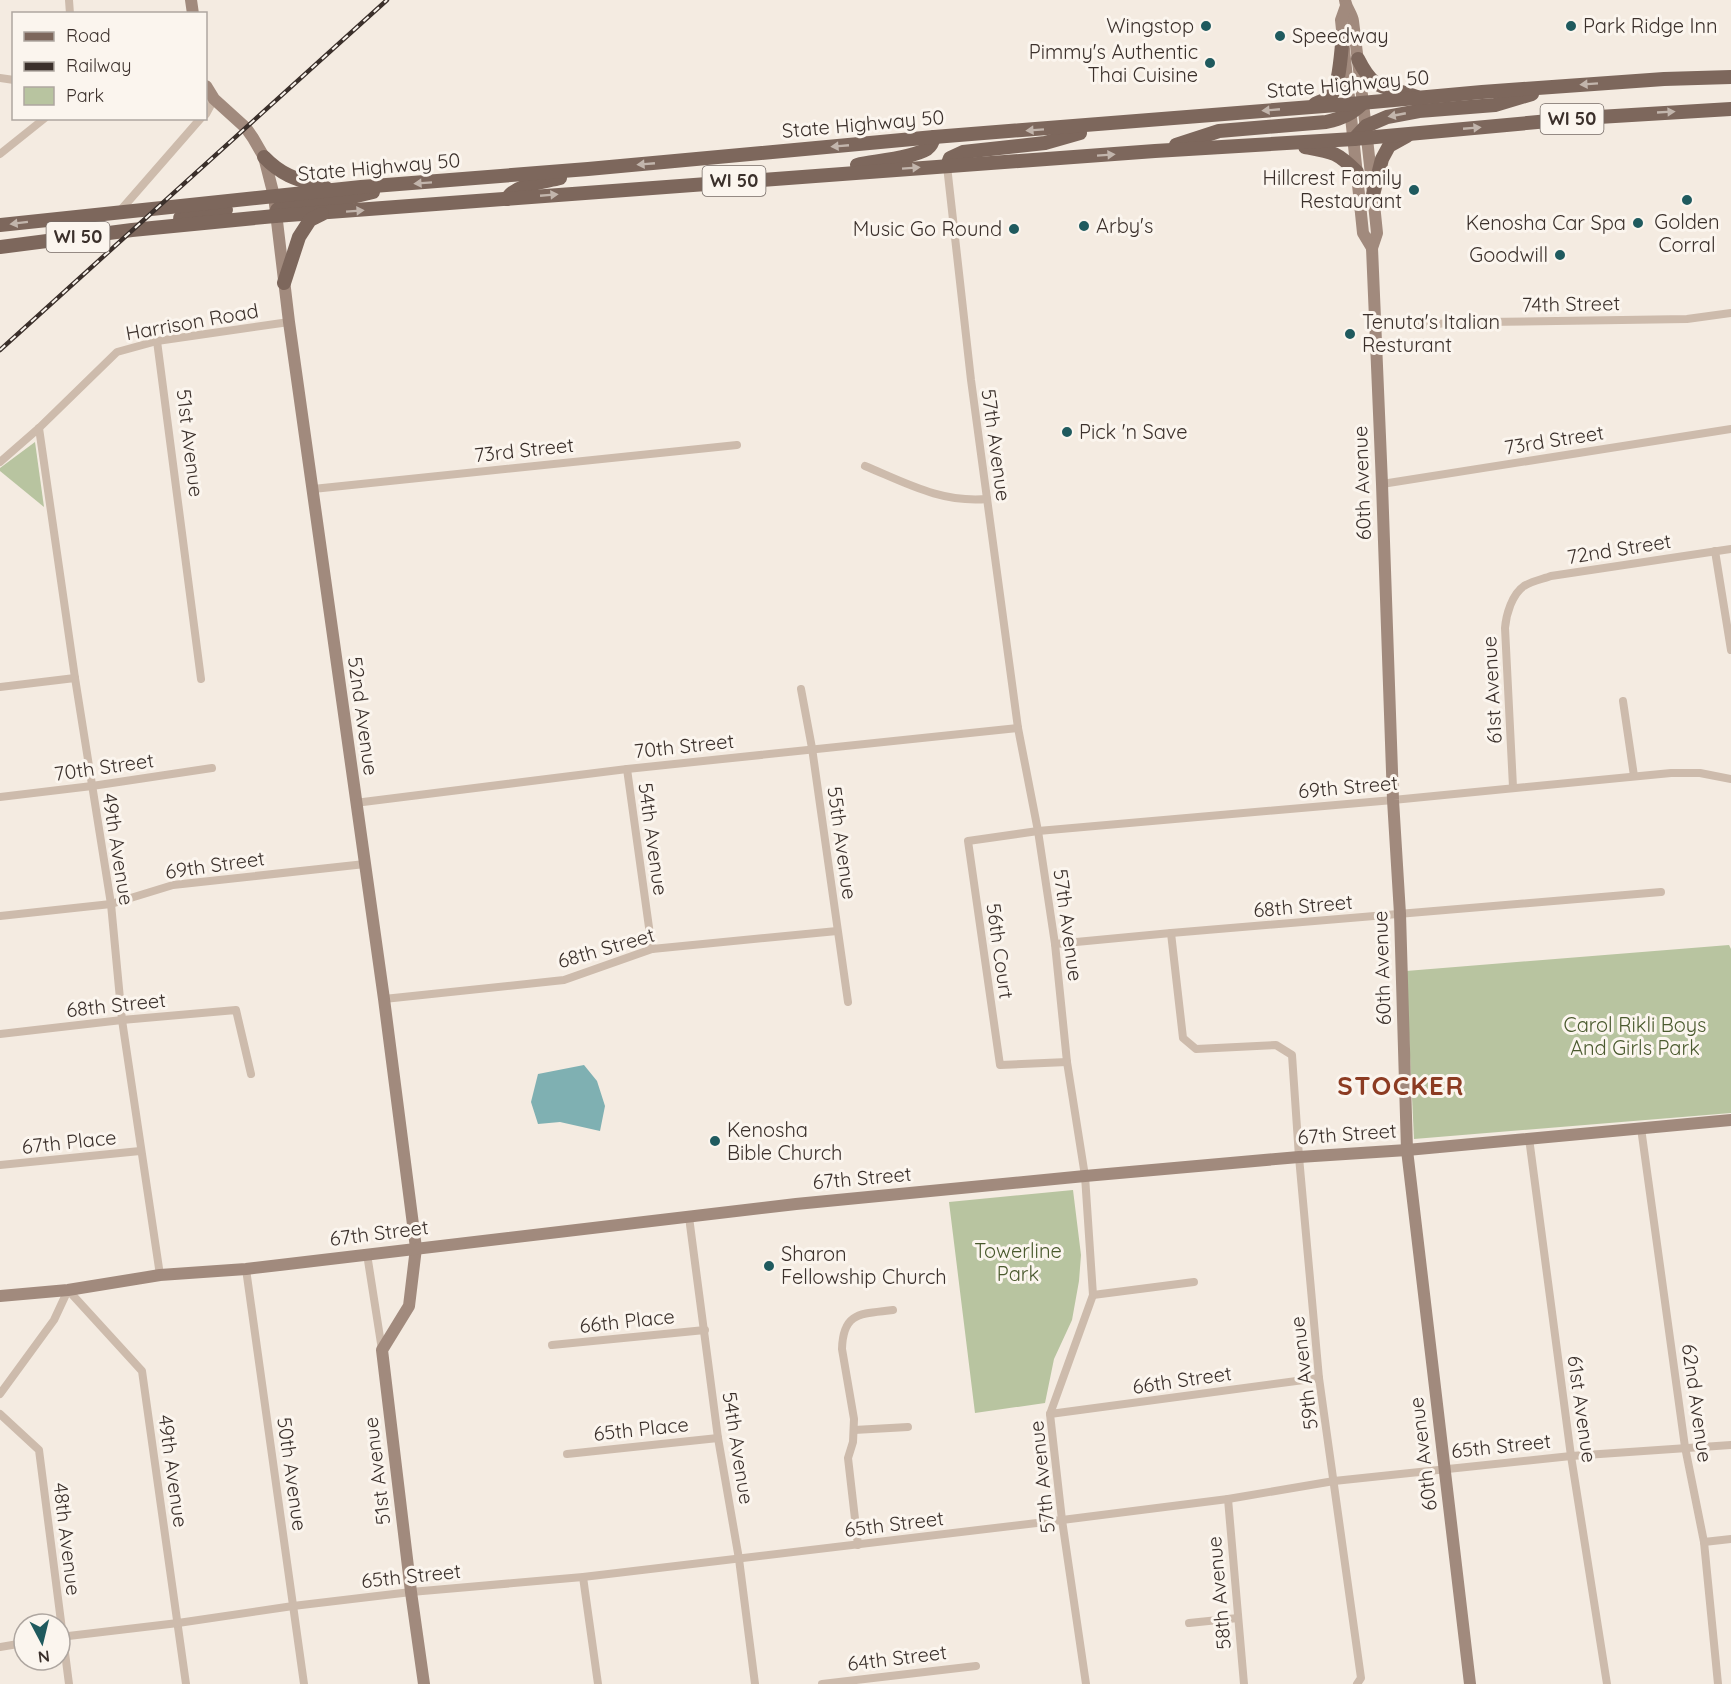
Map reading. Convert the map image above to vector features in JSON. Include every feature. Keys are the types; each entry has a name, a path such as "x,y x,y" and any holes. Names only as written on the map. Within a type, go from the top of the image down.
{"main road":[{"path":"1307,107 1325,100 1333,93 1338,73 1342,36"},
{"path":"1358,59 1368,78 1378,86 1401,90 1419,98"},
{"name":"State Highway 50","path":"0,225 334,190 934,137 1307,107 1355,107 1419,98 1664,79 1731,77"},
{"path":"1362,134 1386,117 1419,111 1495,105 1558,87"},
{"path":"1695,111 1731,105"},
{"path":"1155,151 1219,131 1326,122 1341,118 1355,107"},
{"name":"State Highway 50","path":"0,247 275,216 787,177 1282,143 1362,134 1413,133 1582,118 1731,110"},
{"path":"948,166 950,158 963,152 1045,143 1111,124"},
{"path":"1373,195 1382,159 1389,146 1413,133"},
{"path":"787,177 908,155 926,149 933,143 934,137"},
{"path":"1282,143 1333,153 1341,157 1357,172"},
{"path":"264,157 275,169 294,178 334,190"},
{"path":"507,199 510,193 519,188 588,169"},
{"path":"275,216 277,210 283,205 344,200 401,184"},
{"path":"156,228 191,215 260,206 269,202 274,196"},
{"path":"284,283 298,237 310,220 325,213"}],"street":[{"name":"60th Avenue","path":"1346,3 1341,20 1342,36 1373,195 1377,233 1371,248 1393,800 1400,914 1407,1150 1470,1684"},
{"name":"60th Avenue","path":"1346,3 1352,17 1358,59 1355,107 1362,134 1357,172 1363,233 1371,248"},
{"name":"52nd Avenue","path":"207,88 214,99 246,128 253,138 264,157 274,196 289,322 384,999 416,1248 409,1306 382,1350"},
{"path":"207,112 214,99"},
{"path":"0,154 42,120"},
{"path":"118,212 199,120"},
{"name":"57th Avenue","path":"948,166 971,380 1018,728 1038,831 1055,945 1067,1062 1085,1176 1094,1294 1050,1414 1062,1520 1086,1684"},
{"name":"74th Street","path":"1375,326 1687,319 1731,313"},
{"name":"Harrison Road","path":"0,462 39,428 117,352 157,341 289,322"},
{"name":"51st Avenue","path":"157,341 201,680"},
{"name":"49th Avenue","path":"39,428 111,904 122,1020 160,1275"},
{"name":"73rd Street","path":"1382,484 1731,429"},
{"name":"73rd Street","path":"313,489 737,445"},
{"path":"865,466 940,496 960,500 987,499"},
{"name":"72nd Street","path":"1516,594 1523,586 1551,576 1731,549"},
{"path":"1715,551 1731,650"},
{"name":"61st Avenue","path":"1513,787 1505,628 1506,617 1516,594"},
{"path":"0,687 75,678"},
{"name":"55th Avenue","path":"801,689 812,748 848,1002"},
{"path":"1623,700 1634,776"},
{"name":"70th Street","path":"355,803 812,748 1018,728"},
{"name":"70th Street","path":"0,797 212,768"},
{"name":"54th Avenue","path":"627,769 652,949"},
{"name":"69th Street","path":"968,841 1038,831 1393,800 1671,772 1700,772 1731,779"},
{"name":"56th Court","path":"968,841 1000,1065 1067,1062"},
{"name":"69th Street","path":"0,916 111,904 173,885 364,864"},
{"name":"68th Street","path":"1055,945 1171,933 1661,892"},
{"name":"68th Street","path":"384,999 564,980 652,949 837,931"},
{"name":"59th Avenue","path":"1171,933 1183,1038 1196,1049 1276,1045 1292,1056 1319,1378 1360,1678 1357,1684"},
{"name":"68th Street","path":"0,1034 236,1010 251,1074"},
{"name":"67th Street","path":"0,1296 68,1290 160,1275 246,1269 796,1204 1085,1176 1407,1150 1731,1120"},
{"name":"62nd Avenue","path":"1641,1128 1686,1447 1704,1542 1718,1684"},
{"name":"61st Avenue","path":"1529,1138 1571,1456 1607,1684"},
{"name":"67th Place","path":"0,1165 141,1151"},
{"name":"54th Avenue","path":"689,1217 718,1438 739,1559 755,1684"},
{"name":"51st Avenue","path":"367,1254 382,1350 424,1684"},
{"name":"50th Avenue","path":"246,1269 304,1684"},
{"path":"1094,1294 1194,1282"},
{"path":"0,1394 54,1320 68,1290"},
{"name":"49th Avenue","path":"68,1290 142,1371 186,1684"},
{"path":"858,1545 848,1458 854,1419 842,1340 845,1327 856,1316 893,1310"},
{"name":"66th Place","path":"552,1345 705,1330"},
{"name":"66th Street","path":"1050,1414 1319,1378"},
{"name":"48th Avenue","path":"0,1414 39,1450 58,1612"},
{"path":"854,1430 908,1427"},
{"name":"65th Place","path":"567,1454 718,1438"},
{"name":"65th Street","path":"72,1636 411,1592 583,1577 1062,1520 1228,1499 1334,1481 1571,1456 1731,1445"},
{"name":"58th Avenue","path":"1228,1499 1244,1684"},
{"path":"1704,1542 1731,1539"},
{"path":"583,1577 598,1684"},
{"path":"1189,1623 1238,1618"},
{"name":"64th Street","path":"822,1684 976,1666"}],"green space":[{"path":"35,442 44,507 0,471 0,468"},
{"name":"Carol Rikli Boys And Girls Park","path":"1729,945 1731,949 1731,1113 1414,1139 1406,971"},
{"name":"Towerline Park","path":"1073,1190 1081,1255 1079,1281 1072,1320 1054,1359 1045,1403 975,1413 949,1202"}],"water":[{"path":"584,1065 597,1081 605,1106 600,1131 560,1122 538,1124 531,1102 538,1074"}],"railway":[{"path":"0,350 387,0"}],"place":[{"name":"Wingstop","path":"1206,26"},
{"name":"Park Ridge Inn","path":"1571,26"},
{"name":"Speedway","path":"1280,36"},
{"name":"Pimmy's Authentic Thai Cuisine","path":"1210,63"},
{"name":"Hillcrest Family Restaurant","path":"1414,190"},
{"name":"Golden Corral","path":"1687,200"},
{"name":"Kenosha Car Spa","path":"1638,223"},
{"name":"Arby's","path":"1084,226"},
{"name":"Music Go Round","path":"1014,229"},
{"name":"Goodwill","path":"1560,255"},
{"name":"Tenuta's Italian Resturant","path":"1350,334"},
{"name":"Pick 'n Save","path":"1067,432"},
{"name":"Kenosha Bible Church","path":"715,1141"},
{"name":"Sharon Fellowship Church","path":"769,1266"}],"district":[{"name":"STOCKER","path":"1401,1086"}]}
